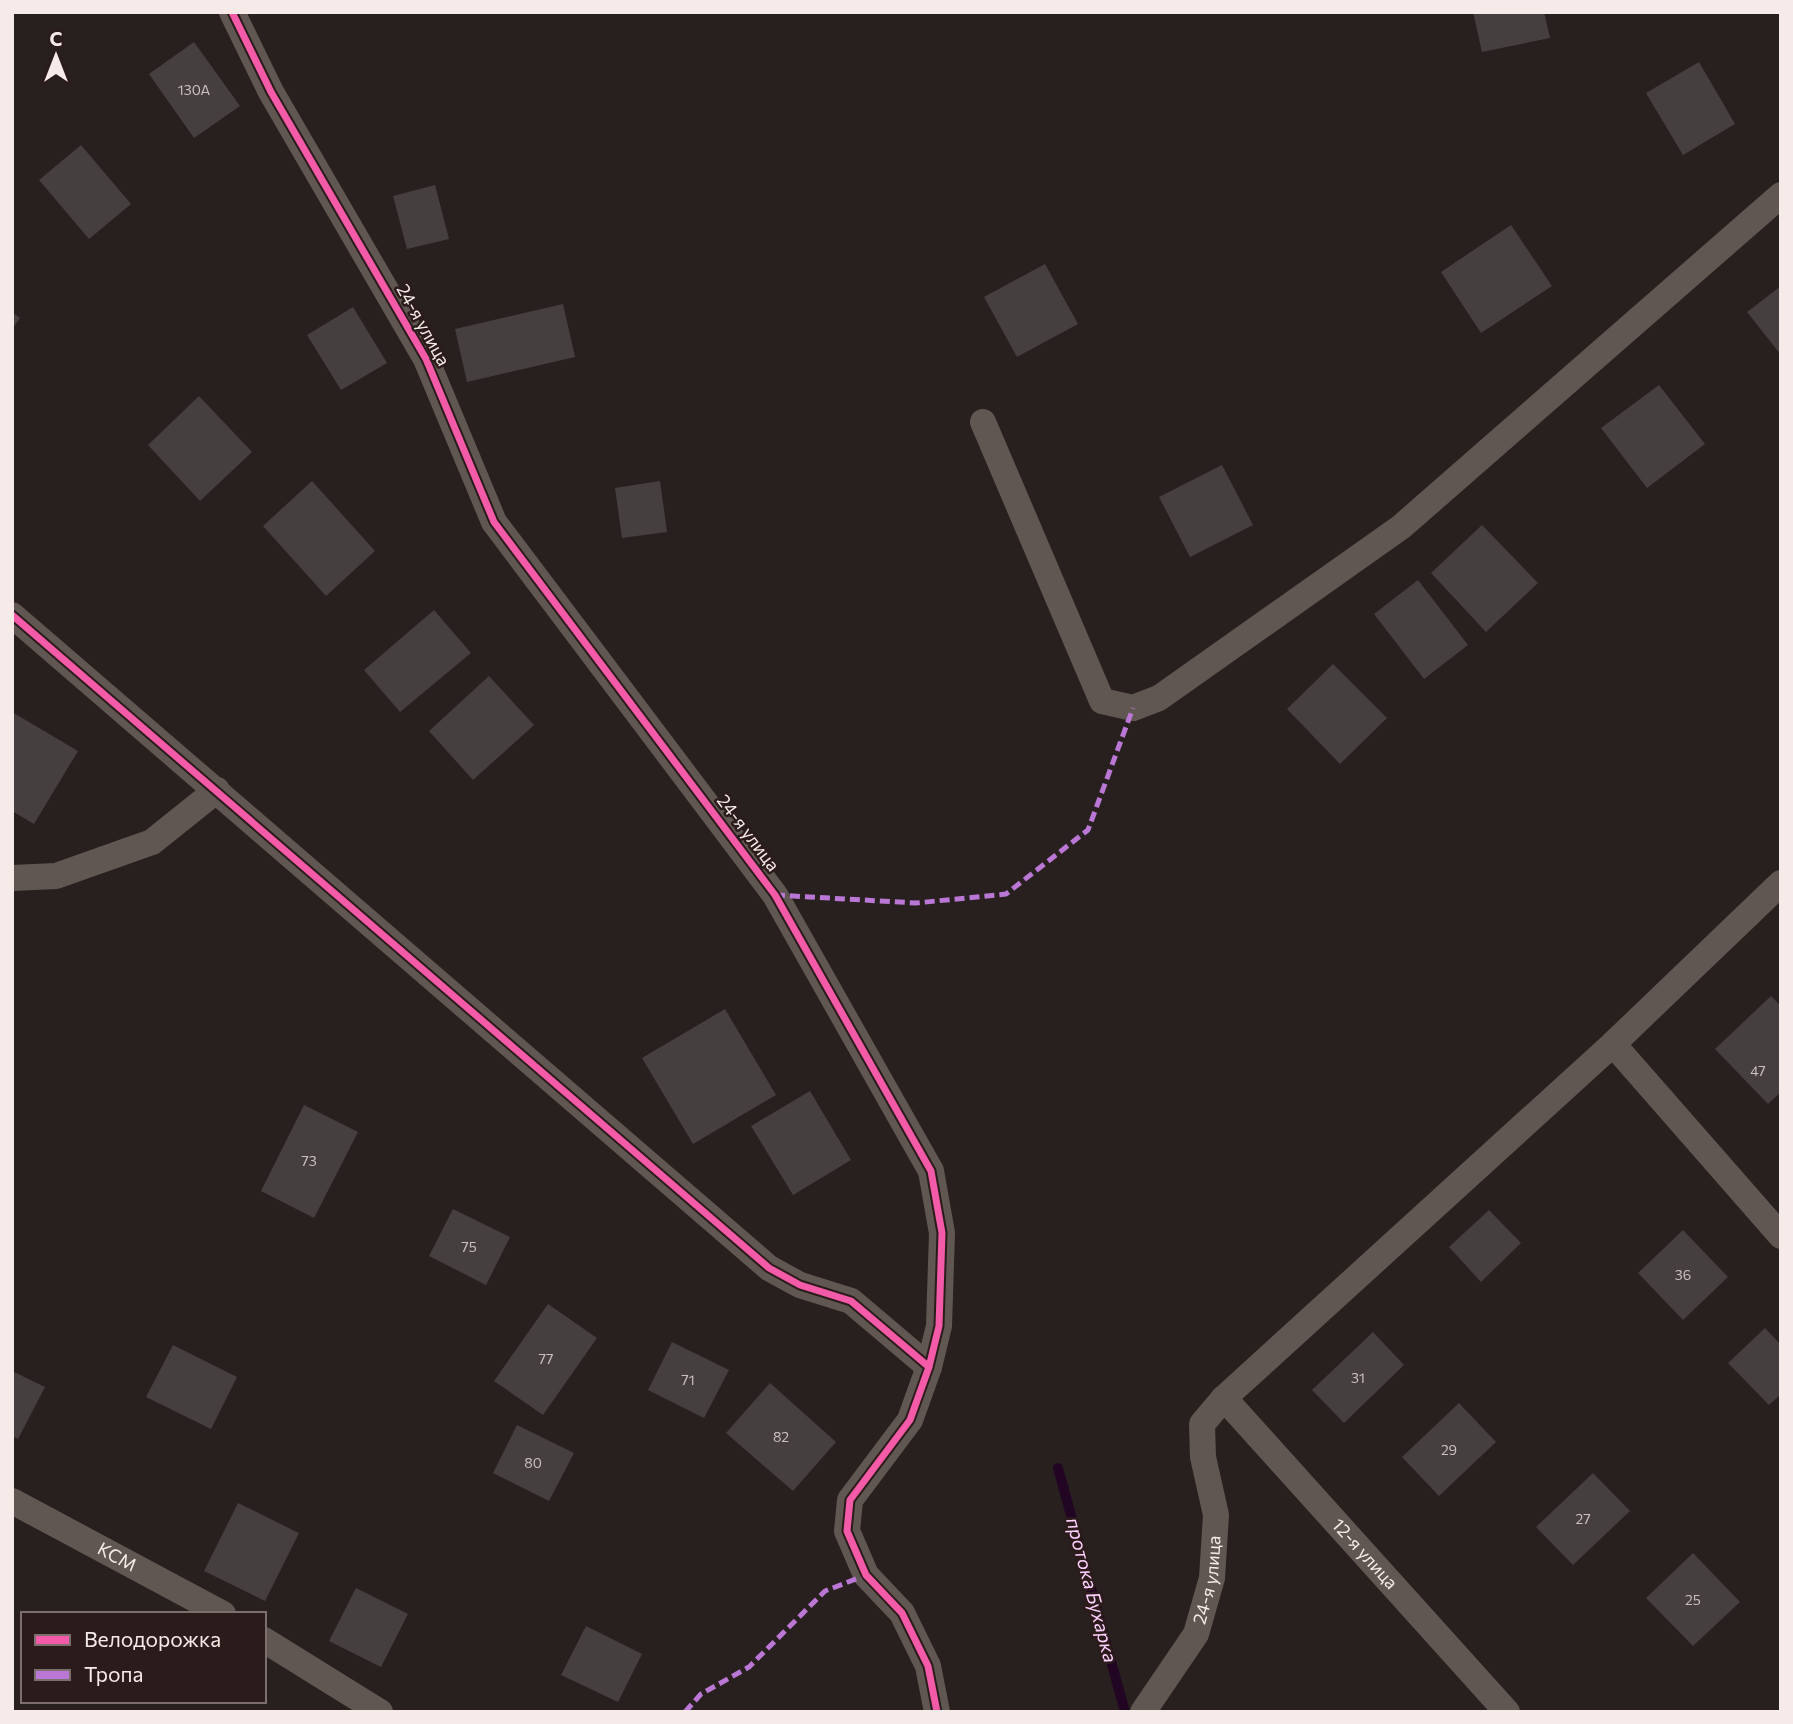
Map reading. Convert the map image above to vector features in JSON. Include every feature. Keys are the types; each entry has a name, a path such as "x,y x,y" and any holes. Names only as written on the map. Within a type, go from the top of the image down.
{"street":[{"name":"24-я улица","path":"232,12 271,92 426,359 494,522 775,895 931,1171 942,1233 939,1326 929,1367 910,1420 850,1500 847,1531 866,1575 902,1613 907,1623 928,1666 937,1712"},
{"path":"983,422 1102,701 1133,708 1159,698 1401,527 1781,195"},
{"path":"12,615 769,1268 800,1285 851,1301 929,1367"},
{"path":"12,878 55,876 152,842 217,790"},
{"name":"24-я улица","path":"1143,1712 1196,1634 1212,1578 1216,1515 1203,1457 1202,1424 1224,1398 1613,1044 1781,883"},
{"path":"1613,1044 1781,1236"},
{"name":"12-я улица","path":"1224,1398 1507,1712"},
{"name":"КСМ","path":"12,1502 219,1612"},
{"path":"266,1641 380,1712"}],"building":[{"path":"1473,12 1544,12 1550,38 1482,52"},
{"path":"194,42 240,106 194,138 149,74"},
{"path":"1699,62 1735,124 1683,155 1646,93"},
{"path":"81,145 131,204 89,239 39,180"},
{"path":"435,185 449,239 407,249 393,196"},
{"path":"1511,225 1552,286 1481,333 1441,272"},
{"path":"1045,264 1078,324 1017,357 984,297"},
{"path":"1781,286 1781,355 1747,312"},
{"path":"563,304 575,357 467,382 455,329"},
{"path":"353,307 387,363 341,390 307,335"},
{"path":"12,312 20,318 12,329"},
{"path":"1659,385 1705,444 1647,488 1601,428"},
{"path":"199,396 252,452 200,501 148,445"},
{"path":"1222,465 1253,525 1190,557 1159,497"},
{"path":"312,481 375,551 326,596 263,526"},
{"path":"660,481 667,532 622,538 615,488"},
{"path":"1482,525 1538,583 1486,632 1431,573"},
{"path":"1418,580 1468,645 1424,679 1374,614"},
{"path":"434,610 471,653 400,712 364,670"},
{"path":"1333,664 1387,718 1340,764 1287,709"},
{"path":"489,676 534,725 473,780 429,731"},
{"path":"12,712 78,751 34,824 12,811"},
{"path":"1771,996 1781,1006 1781,1092 1768,1104 1715,1049"},
{"path":"725,1009 776,1095 693,1144 642,1058"},
{"path":"810,1091 851,1160 793,1195 751,1126"},
{"path":"304,1105 358,1132 314,1218 261,1191"},
{"path":"453,1209 510,1237 486,1285 429,1256"},
{"path":"1489,1210 1521,1243 1481,1282 1449,1247"},
{"path":"1683,1230 1728,1277 1683,1320 1638,1273"},
{"path":"548,1304 597,1338 543,1415 494,1381"},
{"path":"1765,1328 1781,1345 1781,1394 1769,1405 1728,1363"},
{"path":"1373,1332 1404,1365 1344,1423 1312,1390"},
{"path":"672,1342 729,1370 704,1418 648,1390"},
{"path":"173,1345 237,1377 211,1429 146,1397"},
{"path":"12,1371 45,1387 18,1439 12,1436"},
{"path":"770,1383 836,1442 793,1491 726,1433"},
{"path":"1459,1403 1496,1442 1439,1496 1402,1457"},
{"path":"517,1425 574,1453 549,1501 493,1473"},
{"path":"1593,1473 1630,1511 1573,1565 1536,1527"},
{"path":"238,1503 299,1533 265,1601 204,1571"},
{"path":"1693,1553 1740,1602 1693,1646 1646,1598"},
{"path":"356,1588 408,1614 381,1667 329,1641"},
{"path":"586,1626 642,1654 618,1702 561,1675"}],"waterway":[{"name":"протока Бухарка","path":"1058,1468 1125,1712"}],"marked path":[{"path":"775,895 916,903 1006,894 1088,830 1133,708"},
{"path":"685,1712 701,1694 749,1667 825,1591 866,1575"}],"cycle path":[{"path":"232,12 271,92 426,359 494,522 775,895 931,1171 942,1233 939,1326 929,1367 910,1420 850,1500 847,1531 866,1575 902,1613 928,1666 937,1712"},
{"path":"12,615 769,1268 800,1285 851,1301 929,1367"}]}
